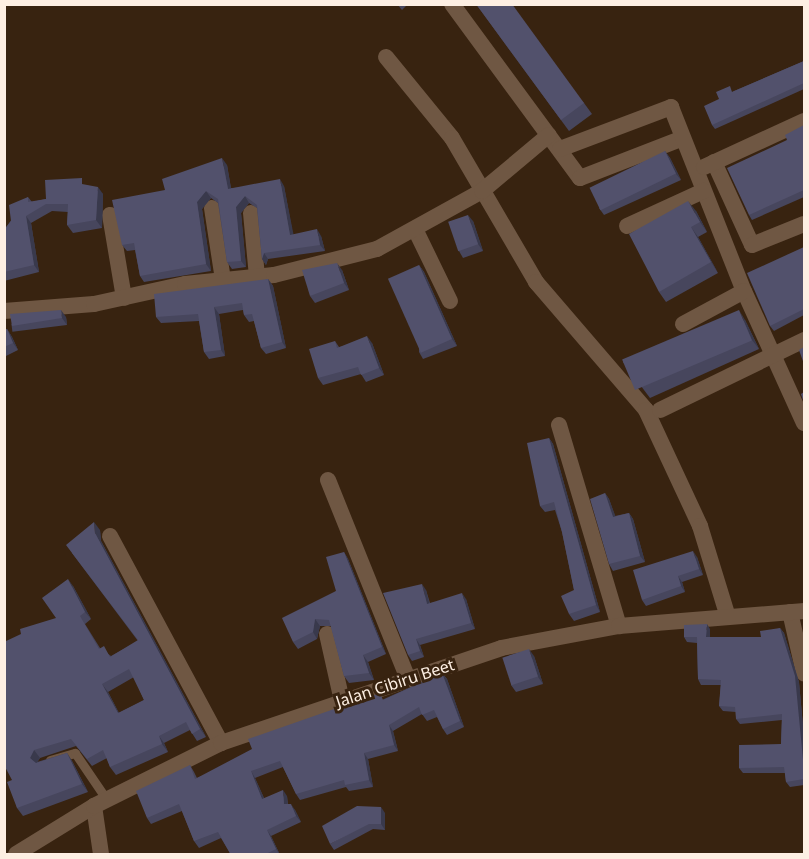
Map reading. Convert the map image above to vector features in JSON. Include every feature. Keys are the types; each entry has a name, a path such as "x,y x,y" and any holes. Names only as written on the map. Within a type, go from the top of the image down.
{"street":[{"path":"452,4 580,178 683,138"},
{"path":"386,57 452,138 536,282 646,410 700,526 728,617"},
{"path":"560,149 671,107 744,291 804,423"},
{"path":"696,171 804,121"},
{"path":"4,311 123,298 223,280 257,277 377,249 482,191 549,135"},
{"path":"714,162 752,245 804,225"},
{"path":"627,225 703,191"},
{"path":"212,208 223,280"},
{"path":"251,213 257,277"},
{"path":"110,215 123,298"},
{"path":"415,229 450,301"},
{"path":"682,324 744,291"},
{"path":"660,410 804,340"},
{"path":"560,425 618,626"},
{"path":"328,480 408,679"},
{"path":"110,536 221,743"},
{"path":"797,612 804,673"},
{"name":"Jalan Cibiru Beet","path":"16,855 100,803 221,743 501,648 618,626 797,612"},
{"path":"327,634 342,701"},
{"path":"100,803 101,855"}],"lane":[{"path":"42,764 75,753 100,803"}],"building":[{"path":"476,4 512,4 584,103 561,120"},
{"path":"804,61 804,83 712,125 704,106 719,99 716,92 730,86 732,92"},
{"path":"804,125 804,190 749,215 727,168 787,140 785,135"},
{"path":"665,151 676,173 600,210 590,188"},
{"path":"222,158 228,189 280,179 290,235 317,229 320,245 264,253 262,259 257,205 245,196 236,207 241,261 227,262 218,199 206,191 197,202 206,264 140,276 134,243 122,245 112,200 165,190 162,179"},
{"path":"82,178 82,184 98,187 96,220 67,225 68,204 46,204 26,216 34,265 4,272 4,230 11,221 9,205 28,197 28,202 46,199 45,180"},
{"path":"688,201 700,222 691,227 711,262 659,292 629,234"},
{"path":"468,215 478,244 458,251 448,222"},
{"path":"804,247 804,309 770,326 747,273"},
{"path":"337,263 344,283 310,296 302,270"},
{"path":"419,265 452,339 421,353 388,279"},
{"path":"268,279 282,342 261,348 252,314 244,315 242,303 214,307 221,350 204,352 198,314 156,317 154,294"},
{"path":"61,310 62,318 12,326 10,314"},
{"path":"739,310 752,340 635,390 622,360"},
{"path":"7,329 13,343 4,347 4,330"},
{"path":"367,336 379,368 361,375 358,367 318,378 309,349 335,341 337,348"},
{"path":"804,347 804,364 799,350"},
{"path":"549,438 596,605 569,614 561,596 574,590 562,532 554,502 540,506 527,443"},
{"path":"605,493 613,517 629,513 640,556 609,564 590,499"},
{"path":"94,522 95,533 200,729 192,734 186,722 159,736 162,744 110,767 103,750 87,759 71,739 34,750 30,758 36,763 67,753 82,784 17,808 7,782 12,780 4,765 4,642 21,634 20,629 56,618 42,598 68,579 85,612 80,616 99,649 104,646 110,657 138,640 66,545","holes":["129,669 144,700 118,713 102,684"]},
{"path":"693,551 699,569 678,576 681,586 642,600 633,570"},
{"path":"344,552 382,647 363,655 369,673 344,676 329,620 315,619 313,632 293,642 282,618 336,591 326,557"},
{"path":"422,584 427,604 462,593 471,623 416,639 420,651 408,655 383,593"},
{"path":"707,624 706,637 761,637 760,631 780,628 795,676 804,779 786,782 784,767 739,768 739,745 781,744 782,714 736,719 735,707 719,706 721,680 698,679 697,637 684,637 684,625"},
{"path":"529,649 538,677 511,685 502,658"},
{"path":"442,673 460,721 443,729 434,710 422,715 419,707 389,725 394,745 364,753 369,780 345,785 344,780 296,794 280,761 251,771 262,799 283,790 284,804 291,804 296,816 267,830 276,849 264,855 231,855 218,832 194,841 179,804 147,818 136,791 190,765 195,779 252,749 248,739 380,693 383,700"},
{"path":"357,806 381,807 381,824 369,824 330,844 322,826"}]}
